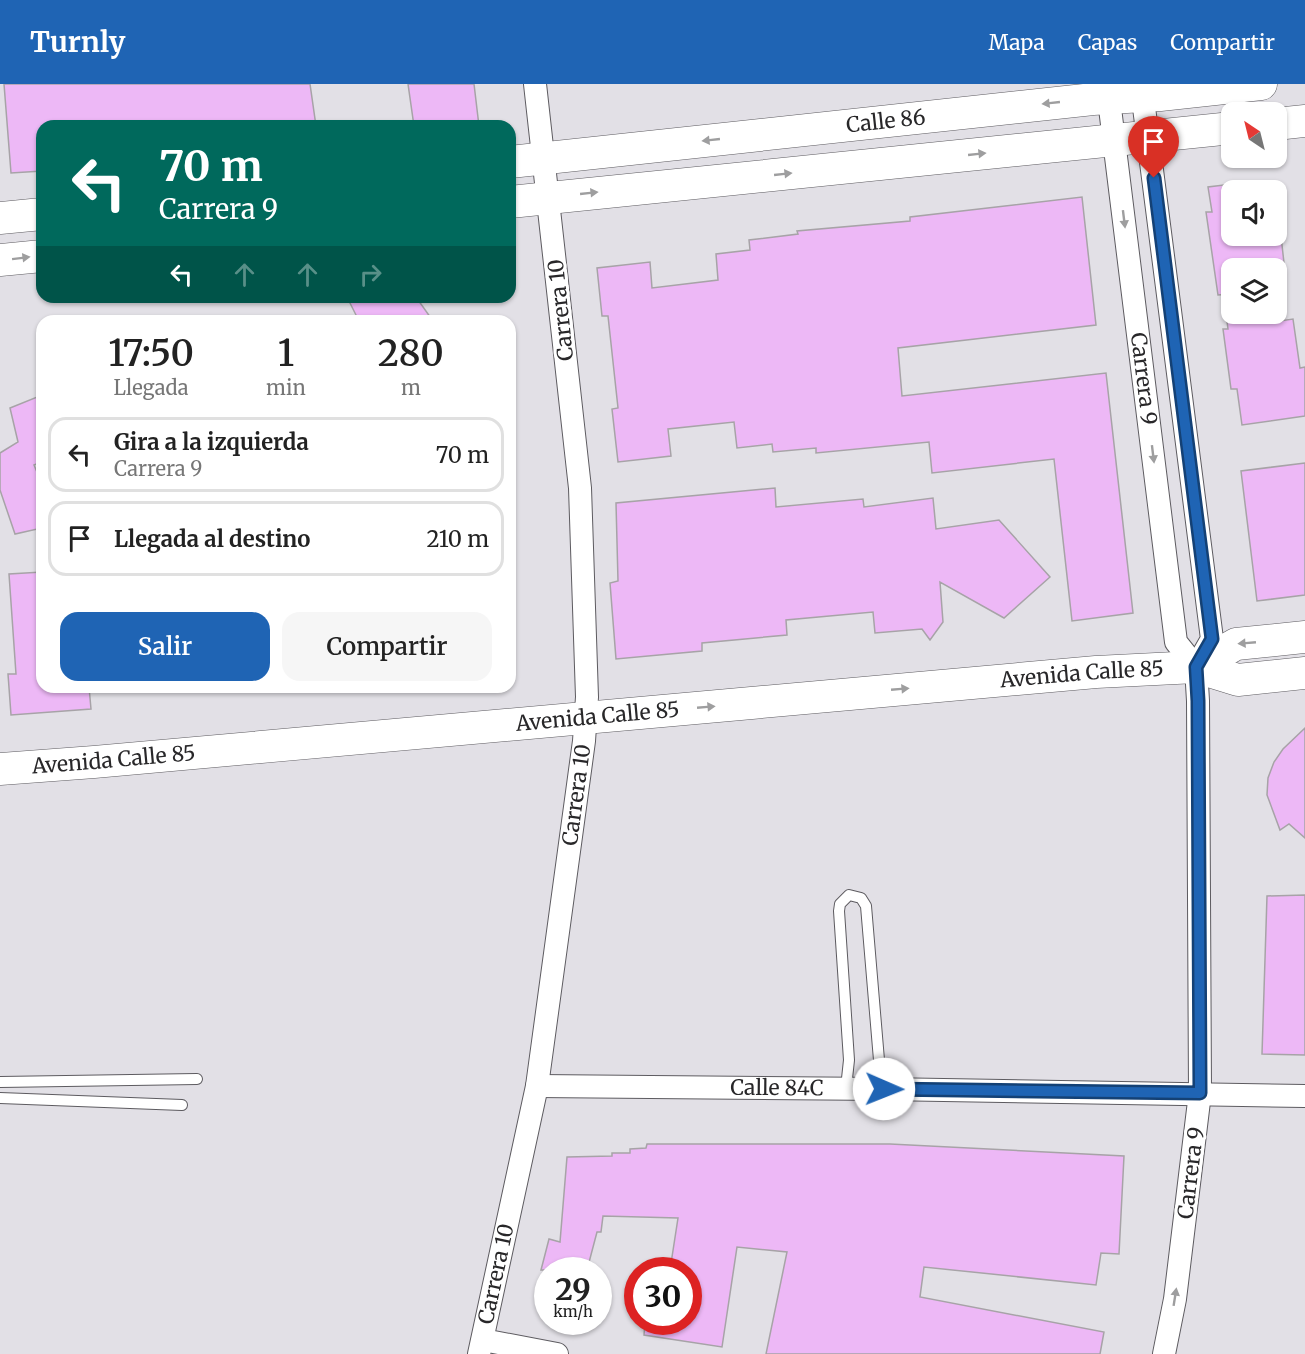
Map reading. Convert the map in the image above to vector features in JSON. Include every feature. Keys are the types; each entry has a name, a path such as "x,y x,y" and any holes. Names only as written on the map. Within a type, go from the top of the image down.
{"street":[{"name":"Carrera 10","path":"481,1347 537,1086 584,741 587,697 580,488 535,84"},
{"name":"Calle 86","path":"516,161 1108,91 1261,84"},
{"name":"Carrera 9","path":"1142,90 1212,639 1196,667 1200,1093 1175,1299 1164,1354"},
{"name":"Carrera 9","path":"1108,91 1176,642 1196,667"},
{"path":"1287,123 1305,121"},
{"name":"Calle 86","path":"516,201 1221,129"},
{"path":"0,218 36,215"},
{"path":"0,260 36,257"},
{"name":"Avenida Calle 85","path":"1196,667 1236,644 1305,637"},
{"name":"Avenida Calle 85","path":"0,769 1096,672 1196,667 1238,680 1305,673"},
{"name":"Calle 84C","path":"537,1086 846,1088 1305,1096"},
{"path":"481,1347 557,1354"}],"lane":[{"path":"846,1088 849,1060 839,911 840,904 849,895 861,898 866,906 879,1060 884,1089"},
{"path":"0,1082 197,1079"},
{"path":"0,1098 182,1105"}],"building":[{"path":"4,84 310,84 315,120 36,120 36,171 11,173"},
{"path":"408,84 474,84 478,120 413,120"},
{"path":"1221,185 1221,246 1282,246 1283,258 1221,258 1221,295 1218,295 1206,212 1212,212 1208,187"},
{"path":"1082,197 1096,325 898,348 902,396 1106,373 1133,613 1072,621 1054,459 932,473 929,442 816,453 816,448 773,452 772,444 737,448 734,422 668,429 671,456 618,462 612,409 618,408 608,316 602,316 597,268 650,262 652,288 718,280 716,254 750,250 749,240 798,234 797,231 910,221 910,217"},
{"path":"350,303 420,303 429,315 356,315"},
{"path":"1293,319 1300,368 1305,367 1305,416 1242,425 1237,389 1231,389 1223,329 1228,329 1227,324 1287,324 1287,320"},
{"path":"36,397 36,464 34,465 36,470 36,529 15,534 0,490 0,453 18,442 10,408"},
{"path":"1305,463 1305,595 1257,601 1241,471"},
{"path":"775,488 776,507 863,499 864,507 933,498 936,529 999,520 1050,577 1004,618 940,582 943,622 930,640 922,629 875,633 873,612 786,620 787,635 702,643 702,651 616,659 610,583 618,581 616,503"},
{"path":"36,572 36,693 90,693 91,709 11,715 8,674 16,674 9,574"},
{"path":"1305,728 1305,838 1289,824 1280,830 1267,795 1268,778 1274,762 1283,749"},
{"path":"1305,895 1305,1055 1262,1054 1267,896"},
{"path":"647,1144 890,1144 1124,1156 1119,1254 1101,1253 1096,1285 924,1267 920,1297 1104,1332 1100,1354 766,1354 787,1252 737,1247 722,1347 644,1335 702,1335 702,1257 672,1257 678,1218 603,1216 601,1232 597,1232 590,1257 544,1257 549,1239 560,1242 567,1157 612,1156 612,1153 630,1153 630,1149 646,1148"}],"route":[{"path":"884,1089 1200,1093 1196,667 1212,639 1154,178"}]}
